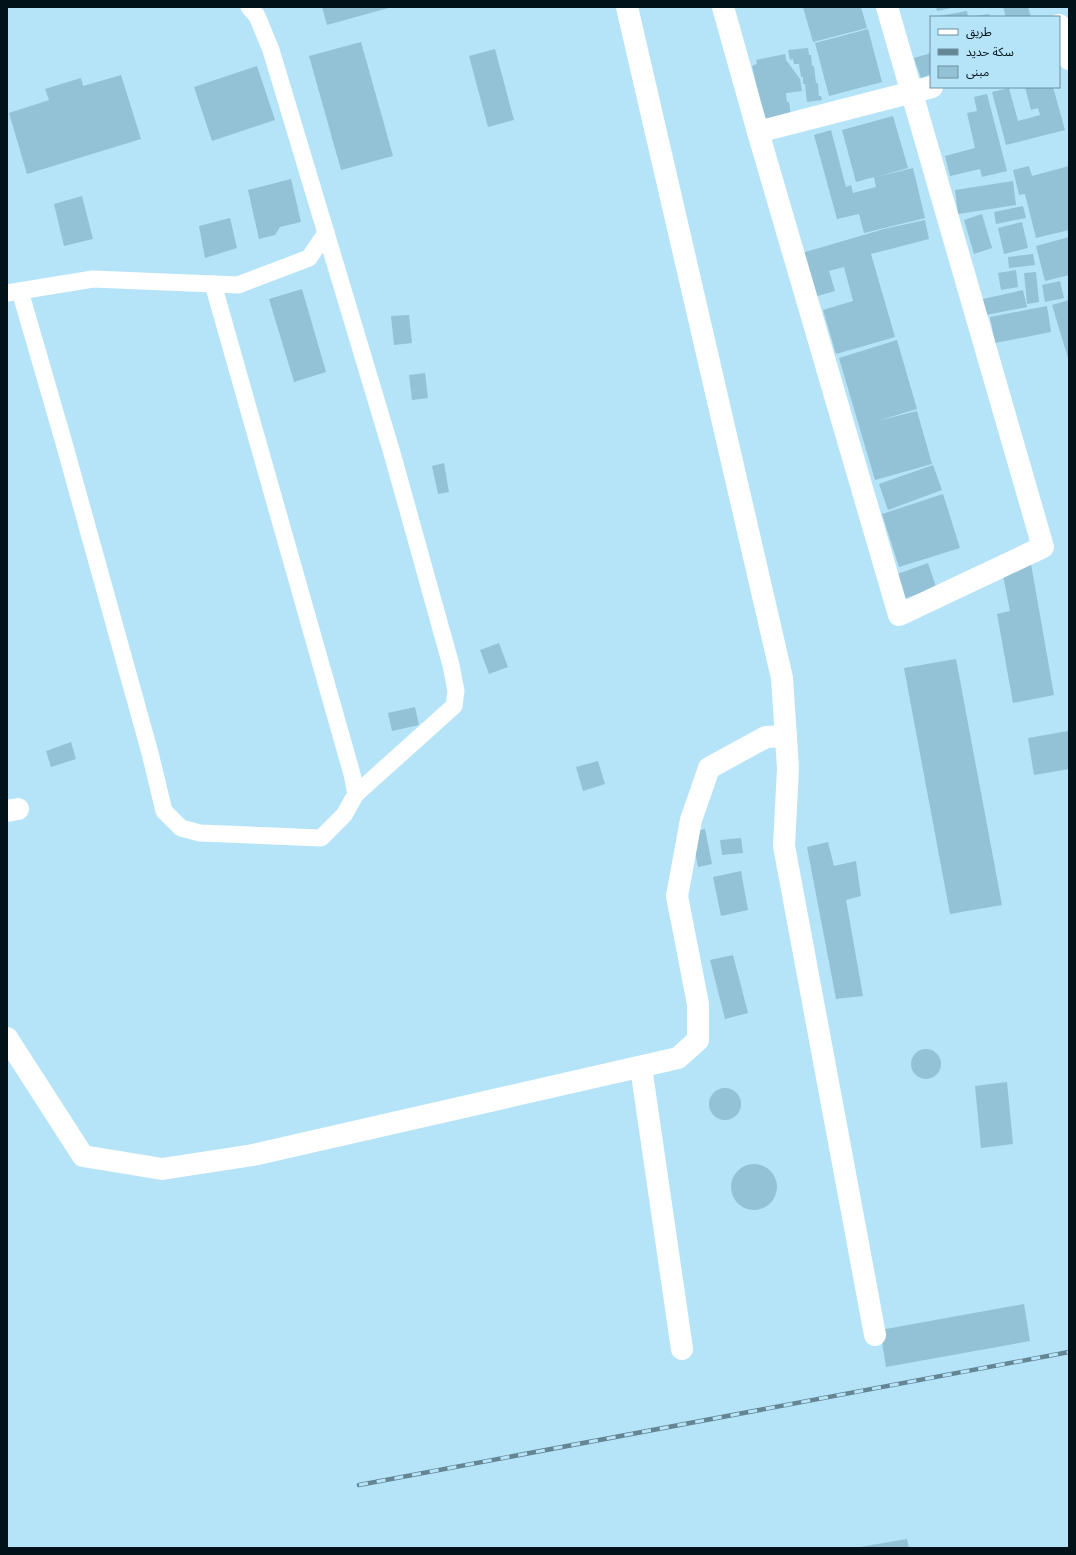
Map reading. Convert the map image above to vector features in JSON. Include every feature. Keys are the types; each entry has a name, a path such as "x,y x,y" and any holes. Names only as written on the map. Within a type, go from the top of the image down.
{"street":[{"path":"627,7 782,678 788,768 784,846 875,1335"},
{"path":"723,7 899,615 1043,547 887,7"},
{"path":"1060,29 1066,55"},
{"path":"758,132 930,87"},
{"path":"7,1038 83,1156 162,1169 253,1155 678,1058 698,1040 698,1004 677,896 691,820 709,768 766,737 786,736"},
{"path":"641,1067 682,1349"}],"lane":[{"path":"249,7 257,16 271,50 394,461 451,665 456,691 454,706 356,794 344,815 321,838 200,833 181,828 164,811 150,753 64,443 14,292 93,280 238,285 309,258 326,234"},
{"path":"213,284 352,774 356,794"}],"building":[{"path":"322,7 392,7 327,25"},
{"path":"803,7 861,7 867,28 813,42"},
{"path":"936,7 951,7 951,8 937,11"},
{"path":"1003,7 1028,7 1031,16 1006,16"},
{"path":"967,11 968,16 938,16"},
{"path":"989,14 990,16 976,16"},
{"path":"868,29 882,82 829,96 815,43"},
{"path":"361,42 393,156 341,170 309,56"},
{"path":"808,48 809,55 811,55 812,66 814,66 816,83 818,83 819,96 821,96 822,100 807,102 805,84 803,84 803,77 801,77 799,64 794,64 793,59 790,60 788,50"},
{"path":"495,49 514,120 488,127 469,56"},
{"path":"930,53 930,74 921,78 914,58"},
{"path":"785,54 786,60 800,79 802,91 786,93 791,116 765,122 752,66 757,64 756,60"},
{"path":"257,66 275,120 212,141 194,87"},
{"path":"121,75 141,139 27,174 9,113 49,100 45,89 81,78 83,86"},
{"path":"1009,88 1018,121 1040,115 1038,108 1031,110 1025,88 1053,88 1065,130 1006,145 992,92"},
{"path":"987,94 1007,171 982,177 980,169 950,176 945,156 975,148 967,113 977,111 974,97"},
{"path":"893,116 908,168 876,177 913,168 925,218 864,233 859,214 837,219 814,135 831,130 846,187 851,185 853,193 876,187 874,177 856,182 842,130"},
{"path":"1029,166 1032,176 1069,166 1069,230 1036,238 1025,194 1019,195 1013,170"},
{"path":"291,179 301,222 280,227 275,235 259,239 248,190"},
{"path":"1013,181 1016,205 958,214 955,190"},
{"path":"82,196 93,239 64,246 54,204"},
{"path":"1023,206 1026,218 996,224 994,212"},
{"path":"982,214 992,248 974,254 964,220"},
{"path":"230,218 237,248 205,258 199,226"},
{"path":"925,220 929,239 871,254 895,337 836,354 823,310 853,301 844,267 829,271 835,291 814,297 802,253 884,229"},
{"path":"1022,222 1028,248 1004,254 998,228"},
{"path":"1069,237 1069,275 1045,281 1036,246"},
{"path":"1033,254 1035,265 1009,268 1008,257"},
{"path":"1016,270 1018,287 1001,290 998,273"},
{"path":"1036,272 1039,302 1027,304 1024,273"},
{"path":"1060,281 1064,298 1045,302 1042,285"},
{"path":"302,289 326,372 294,382 269,299"},
{"path":"1023,290 1027,307 986,315 983,299"},
{"path":"1069,300 1069,358 1068,358 1052,305"},
{"path":"1047,306 1051,332 995,343 990,317"},
{"path":"409,315 412,343 394,345 391,316"},
{"path":"897,340 917,409 877,421 917,411 932,464 875,480 839,358"},
{"path":"425,373 428,398 412,400 409,375"},
{"path":"444,463 449,492 438,494 432,466"},
{"path":"933,465 942,490 888,510 879,484"},
{"path":"943,494 960,548 899,567 882,514"},
{"path":"928,563 936,587 904,599 895,575"},
{"path":"1031,564 1054,695 1013,703 997,614 1010,611 1002,570"},
{"path":"499,643 508,667 489,674 480,650"},
{"path":"956,659 1002,905 950,914 904,668"},
{"path":"415,707 419,725 392,731 388,713"},
{"path":"1068,731 1069,769 1034,775 1028,738"},
{"path":"71,742 76,759 51,767 46,751"},
{"path":"598,761 605,784 583,791 576,767"},
{"path":"705,829 712,864 698,867 691,832"},
{"path":"741,838 743,853 722,855 720,840"},
{"path":"828,842 834,866 856,861 861,896 846,900 863,996 836,999 807,847"},
{"path":"741,871 748,910 721,916 713,877"},
{"path":"733,955 748,1013 725,1019 710,960"},
{"path":"926,1049 937,1053 941,1064 937,1075 926,1079 915,1075 911,1064 915,1053"},
{"path":"1007,1082 1013,1144 981,1148 975,1086"},
{"path":"722,1088 728,1088 737,1092 741,1104 737,1116 728,1120 722,1120 713,1116 709,1107 709,1101 713,1092"},
{"path":"754,1164 767,1168 773,1174 777,1187 773,1200 767,1206 754,1210 741,1206 735,1200 731,1187 735,1174 741,1168"},
{"path":"1024,1304 1030,1341 886,1367 880,1330"},
{"path":"907,1539 909,1548 860,1548 860,1547"}],"railway":[{"path":"359,1485 1069,1352"}]}
